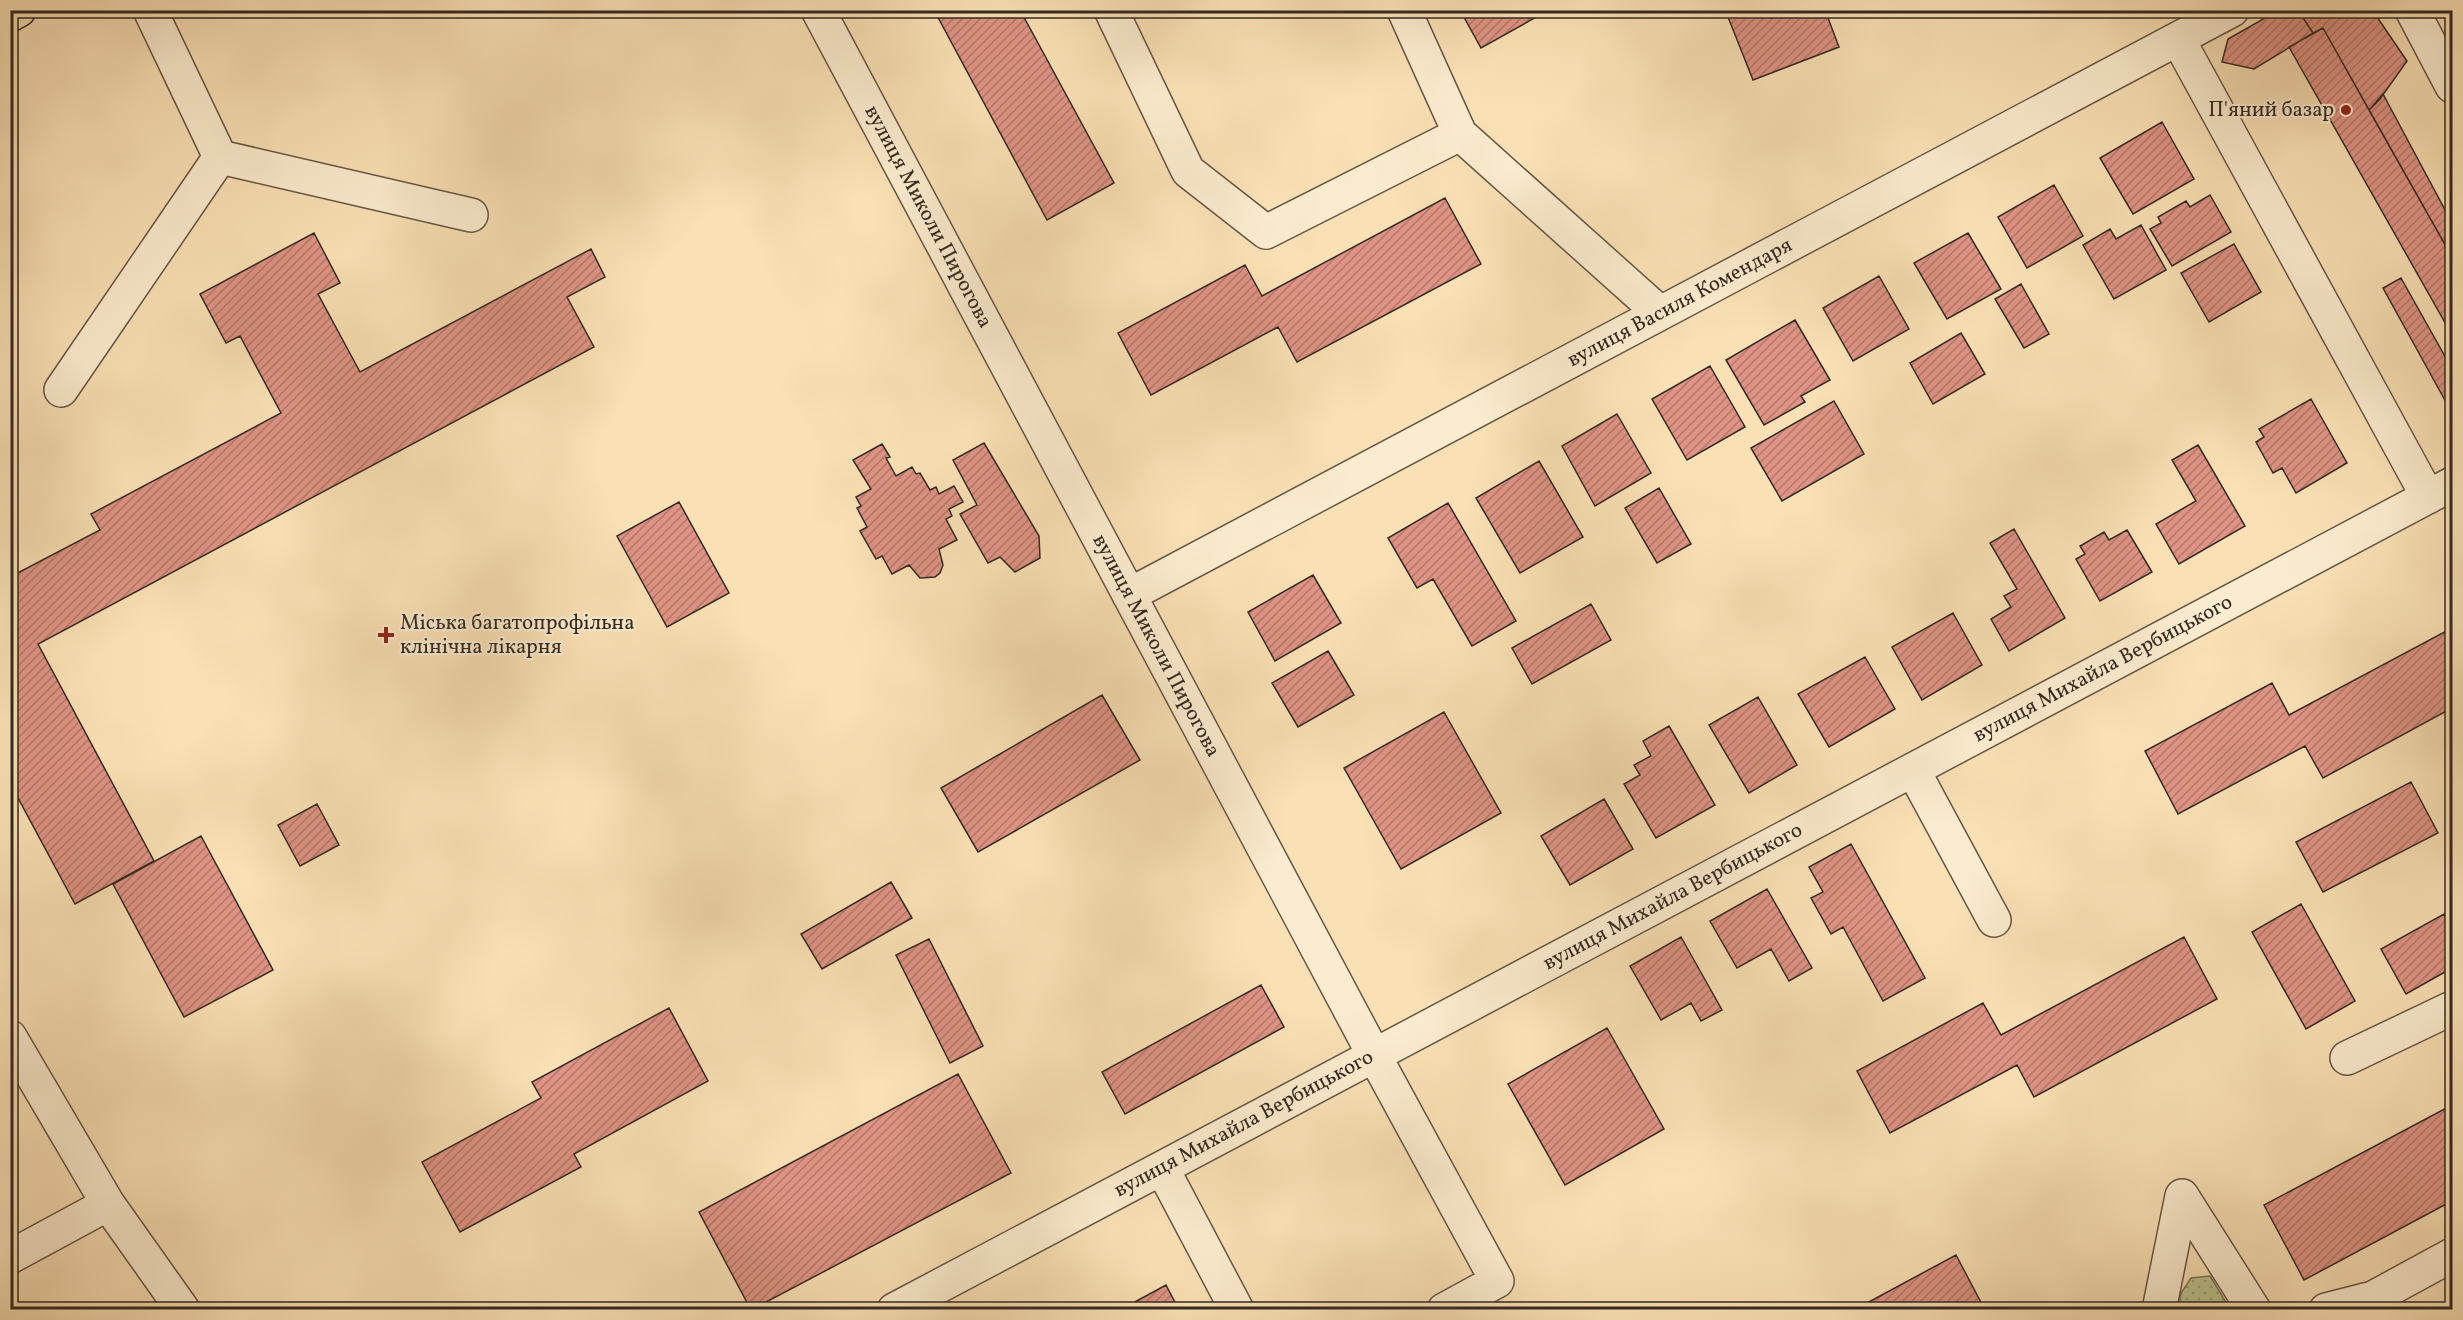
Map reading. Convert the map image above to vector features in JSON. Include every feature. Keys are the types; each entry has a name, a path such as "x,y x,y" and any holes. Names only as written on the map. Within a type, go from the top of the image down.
{"main road":[{"path":"10,15 19,10"}],"street":[{"path":"150,10 220,157"},
{"name":"вулиця Миколи Пирогова","path":"818,10 1374,1055 1497,1281 1444,1310"},
{"path":"1111,10 1188,171 1266,232 1460,134"},
{"path":"1404,10 1460,134 1660,313"},
{"name":"вулиця Василя Комендаря","path":"1129,595 2232,10"},
{"path":"2412,10 2452,86"},
{"path":"2178,39 2440,490"},
{"path":"220,157 471,215"},
{"path":"61,390 220,157"},
{"name":"вулиця Михайла Вербицького","path":"894,1310 2440,490"},
{"path":"1913,770 1994,920"},
{"path":"2347,1059 2452,1008"},
{"path":"10,1037 108,1204 183,1310"},
{"path":"1162,1168 1237,1310"},
{"path":"2159,1310 2182,1196 2254,1310"},
{"path":"10,1257 108,1204"},
{"path":"2326,1310 2373,1298 2452,1255"}],"green space":[{"path":"2210,1276 2230,1309 2179,1309 2181,1293 2191,1278"}],"building":[{"path":"934,10 1020,10 1114,183 1047,220"},
{"path":"1460,10 1549,10 1481,48"},
{"path":"1731,10 1825,10 1839,47 1753,80 1726,12"},
{"path":"2279,10 2298,10 2313,33 2254,69 2222,62 2228,39"},
{"path":"2298,10 2368,10 2374,18 2377,17 2407,61 2380,99 2369,110 2323,28 2313,33"},
{"path":"2323,28 2452,257 2452,335 2289,47"},
{"path":"2383,94 2452,223 2452,257 2369,110"},
{"path":"2162,122 2194,179 2133,214 2100,158"},
{"path":"2054,185 2083,236 2027,268 1998,217"},
{"path":"2210,195 2231,232 2172,266 2150,229 2161,223 2158,217 2186,201 2190,207"},
{"path":"1445,198 1481,264 1297,362 1278,327 1151,395 1118,333 1245,265 1262,296"},
{"path":"2141,225 2166,270 2114,299 2083,245 2110,229 2116,239"},
{"path":"314,233 340,283 318,294 360,372 591,249 605,277 567,297 594,347 38,644 154,861 75,904 10,783 10,577 100,530 91,514 281,413 240,336 226,343 200,294"},
{"path":"1968,233 2001,289 1947,319 1914,263"},
{"path":"2234,244 2261,292 2209,322 2181,273"},
{"path":"1879,276 1909,329 1853,361 1823,308"},
{"path":"2401,278 2452,369 2452,413 2383,288"},
{"path":"2021,284 2049,334 2024,348 1995,299"},
{"path":"1795,320 1830,380 1801,396 1805,402 1764,425 1726,360"},
{"path":"1961,333 1985,374 1933,404 1910,363"},
{"path":"1710,366 1745,427 1687,460 1652,399"},
{"path":"2311,399 2347,463 2296,493 2282,468 2273,473 2256,442 2264,437 2259,429"},
{"path":"1834,401 1864,454 1782,501 1751,448"},
{"path":"1617,414 1651,473 1595,506 1562,446"},
{"path":"984,443 1039,536 1040,558 1015,572 1000,557 988,563 960,514 977,505 953,460"},
{"path":"882,444 890,457 886,458 896,476 912,467 916,474 920,473 930,490 936,487 939,494 954,486 963,502 949,509 952,516 946,519 957,540 939,549 943,565 940,573 935,577 920,578 909,565 892,574 882,556 876,559 860,531 867,527 857,508 861,506 856,497 871,489 853,460"},
{"path":"2198,445 2245,526 2179,564 2156,524 2196,501 2172,460"},
{"path":"1539,461 1583,537 1520,573 1476,498"},
{"path":"1659,488 1691,544 1657,563 1625,508"},
{"path":"679,502 729,593 667,627 617,536"},
{"path":"1448,503 1516,621 1472,646 1433,579 1417,588 1388,538"},
{"path":"2014,529 2065,618 2009,651 1991,619 2011,607 2004,596 2017,589 1990,543"},
{"path":"2127,530 2152,572 2100,601 2076,559 2085,554 2080,546 2104,532 2109,540"},
{"path":"1313,575 1341,623 1275,661 1248,612"},
{"path":"1591,604 1611,640 1532,684 1512,648"},
{"path":"1953,613 1982,665 1922,700 1892,647"},
{"path":"2452,628 2452,708 2323,778 2305,746 2178,814 2145,751 2272,683 2289,715"},
{"path":"1328,651 1354,695 1298,727 1272,683"},
{"path":"1865,657 1895,709 1829,747 1798,694"},
{"path":"1102,695 1140,760 978,852 941,788"},
{"path":"1758,697 1797,765 1749,793 1709,725"},
{"path":"1444,712 1501,813 1401,869 1344,768"},
{"path":"1669,726 1715,805 1656,838 1624,784 1640,775 1634,765 1651,756 1643,741"},
{"path":"2411,782 2438,833 2323,892 2296,842"},
{"path":"1604,799 1633,849 1570,885 1541,836"},
{"path":"317,804 339,845 300,866 278,825"},
{"path":"201,836 273,970 184,1017 113,884"},
{"path":"1851,844 1925,978 1883,1001 1843,927 1831,934 1811,898 1823,892 1809,867"},
{"path":"891,882 912,918 822,969 801,934"},
{"path":"1767,889 1812,968 1789,981 1771,949 1737,968 1710,921"},
{"path":"2301,904 2355,1001 2306,1029 2252,932"},
{"path":"2444,914 2452,930 2452,968 2406,994 2381,949"},
{"path":"1681,937 1722,1010 1701,1021 1691,1003 1661,1020 1630,966"},
{"path":"2184,937 2217,999 2034,1097 2017,1065 1890,1133 1857,1071 1983,1003 2001,1035"},
{"path":"929,939 983,1046 950,1063 896,955"},
{"path":"1261,985 1284,1027 1125,1114 1102,1072"},
{"path":"669,1008 708,1081 574,1154 581,1167 460,1232 422,1162 541,1098 532,1082"},
{"path":"1607,1028 1664,1129 1565,1185 1508,1084"},
{"path":"958,1074 1011,1173 751,1310 699,1212"},
{"path":"2452,1105 2452,1201 2304,1280 2264,1205"},
{"path":"1956,1255 1985,1310 1854,1310"},
{"path":"1166,1285 1179,1310 1120,1310"}],"place":[{"name":"П'яний базар","path":"2346,110"},
{"name":"Міська багатопрофільна клінічна лікарня","path":"386,635"}]}
